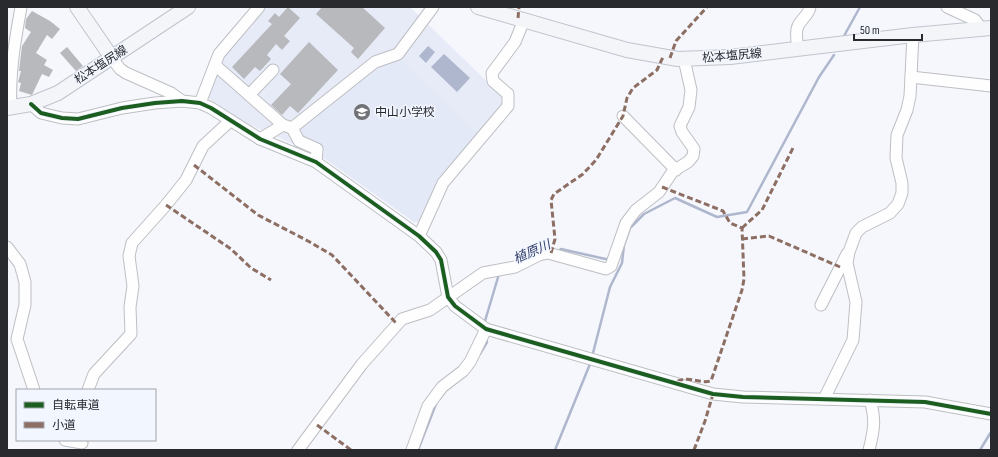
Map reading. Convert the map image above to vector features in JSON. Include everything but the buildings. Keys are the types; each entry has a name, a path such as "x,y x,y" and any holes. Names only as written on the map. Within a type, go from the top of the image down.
{"main road":[{"path":"77,7 112,58"},
{"name":"松本塩尻線","path":"9,108 31,104 58,93 188,7"},
{"name":"松本塩尻線","path":"478,7 627,50 656,56 684,59 730,58 798,48 986,28"}],"street":[{"path":"9,108 13,51 21,7"},
{"path":"200,103 219,54 259,7"},
{"path":"260,139 288,126 375,62 398,54 433,7"},
{"path":"798,48 796,31 798,25 804,20 810,7"},
{"path":"947,7 975,20 986,28"},
{"path":"419,236 444,183 508,106 508,94 493,81 492,73 515,42 524,20"},
{"path":"824,398 853,340 856,302 847,263 856,232 862,227 890,213 898,204 902,193 902,182 896,158 897,135 907,110 911,76 913,35"},
{"path":"112,58 120,69 126,73 171,93 182,101"},
{"path":"298,450 362,364 396,323 402,318 430,310 483,273 515,267 539,255 548,253 606,269 611,266 626,223 636,210 659,192 676,170 688,162 693,156 694,149 682,132 680,126 689,107 691,90 684,59"},
{"path":"215,65 249,95 288,126 299,141 317,149 316,162"},
{"path":"249,95 273,70"},
{"path":"911,76 991,86"},
{"path":"31,104 41,113 62,118 78,119 122,108 182,101 200,103 260,139 316,162 419,236 436,252 441,260 448,297 455,306 486,328 713,394 743,397 824,398 925,402 991,414"},
{"path":"623,116 676,170"},
{"path":"88,389 94,374 131,334 130,307 133,286 129,256 132,242 166,205 186,180 203,146 230,121"},
{"path":"7,247 20,264 25,282 25,305 17,339 34,389"},
{"path":"821,305 844,258 849,252"},
{"path":"412,450 428,406 442,387 463,370 470,362 486,328"},
{"path":"869,450 875,426 875,415 870,400"},
{"path":"69,441 82,444"}],"shaded area":[{"name":"中山小学校","path":"263,7 410,7 502,96 502,104 437,180 420,221 414,222 324,158 242,121 205,96 220,58"},
{"path":"399,58 477,133 437,180 420,221 414,222 324,158 323,147 302,140 294,131 377,65"}],"water":[{"path":"428,46 435,52 426,63 419,56"},
{"path":"444,54 470,78 457,92 431,67"}],"waterway":[{"path":"844,36 860,7"},
{"path":"593,353 610,287 622,263 624,245 630,228 644,214 675,198 717,217 747,212 819,77 834,55"},
{"name":"植原川","path":"557,252 561,249 610,260"},
{"name":"植原川","path":"485,321 499,274"},
{"name":"植原川","path":"480,354 487,342 486,338"},
{"path":"555,450 590,364"},
{"name":"植原川","path":"441,397 448,388"},
{"name":"植原川","path":"418,450 436,404"},
{"path":"980,450 991,432"}],"marked path":[{"path":"518,18 519,7"},
{"path":"670,58 676,41 707,7"},
{"path":"551,253 555,239 551,200 554,194 583,174 596,160 623,116 627,98 633,88 657,70 663,57"},
{"path":"742,228 762,210 793,148"},
{"path":"194,165 258,215 332,255 396,323"},
{"path":"662,187 723,211 730,223 742,228 744,279 742,290 711,381 706,382 686,379 675,382"},
{"path":"166,205 231,249 251,268 271,280"},
{"path":"742,239 769,236 840,267"},
{"path":"694,450 713,394"},
{"path":"317,425 351,450"}],"cycle path":[{"path":"31,104 41,113 62,118 78,119 122,108 155,103 182,101 200,103 211,108 260,139 316,162 419,236 436,252 441,260 448,297 455,306 486,329 713,394 743,397 925,402 991,414"}],"place":[{"name":"中山小学校","path":"362,112"}]}
